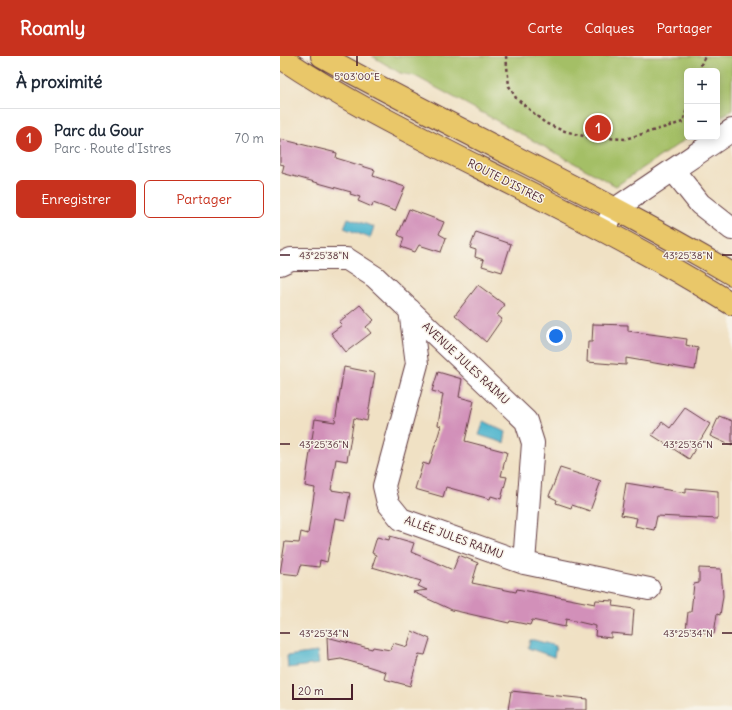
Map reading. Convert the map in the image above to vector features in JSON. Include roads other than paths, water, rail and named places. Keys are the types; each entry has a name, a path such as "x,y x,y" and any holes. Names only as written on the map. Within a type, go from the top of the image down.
{"main road":[{"path":"322,56 395,97 615,209 732,274"},
{"name":"ROUTE D'ISTRES","path":"280,57 316,81 391,123 604,230 732,304"}],"street":[{"path":"604,230 615,209 732,130"},
{"path":"673,170 700,204 732,229"},
{"name":"AVENUE JULES RAIMU","path":"280,264 291,259 346,259 375,277 526,421 533,443 524,563"},
{"name":"ALLÉE JULES RAIMU","path":"410,310 417,364 384,486 388,503 401,519 524,563 649,589"}],"water":[{"path":"348,218 374,227 370,238 344,228"},
{"path":"484,421 506,432 504,443 479,435"},
{"path":"530,640 556,646 554,657 528,648"},
{"path":"317,652 319,664 288,668 287,656"}],"place":[{"name":"Parc du Gour","path":"598,128"}]}
